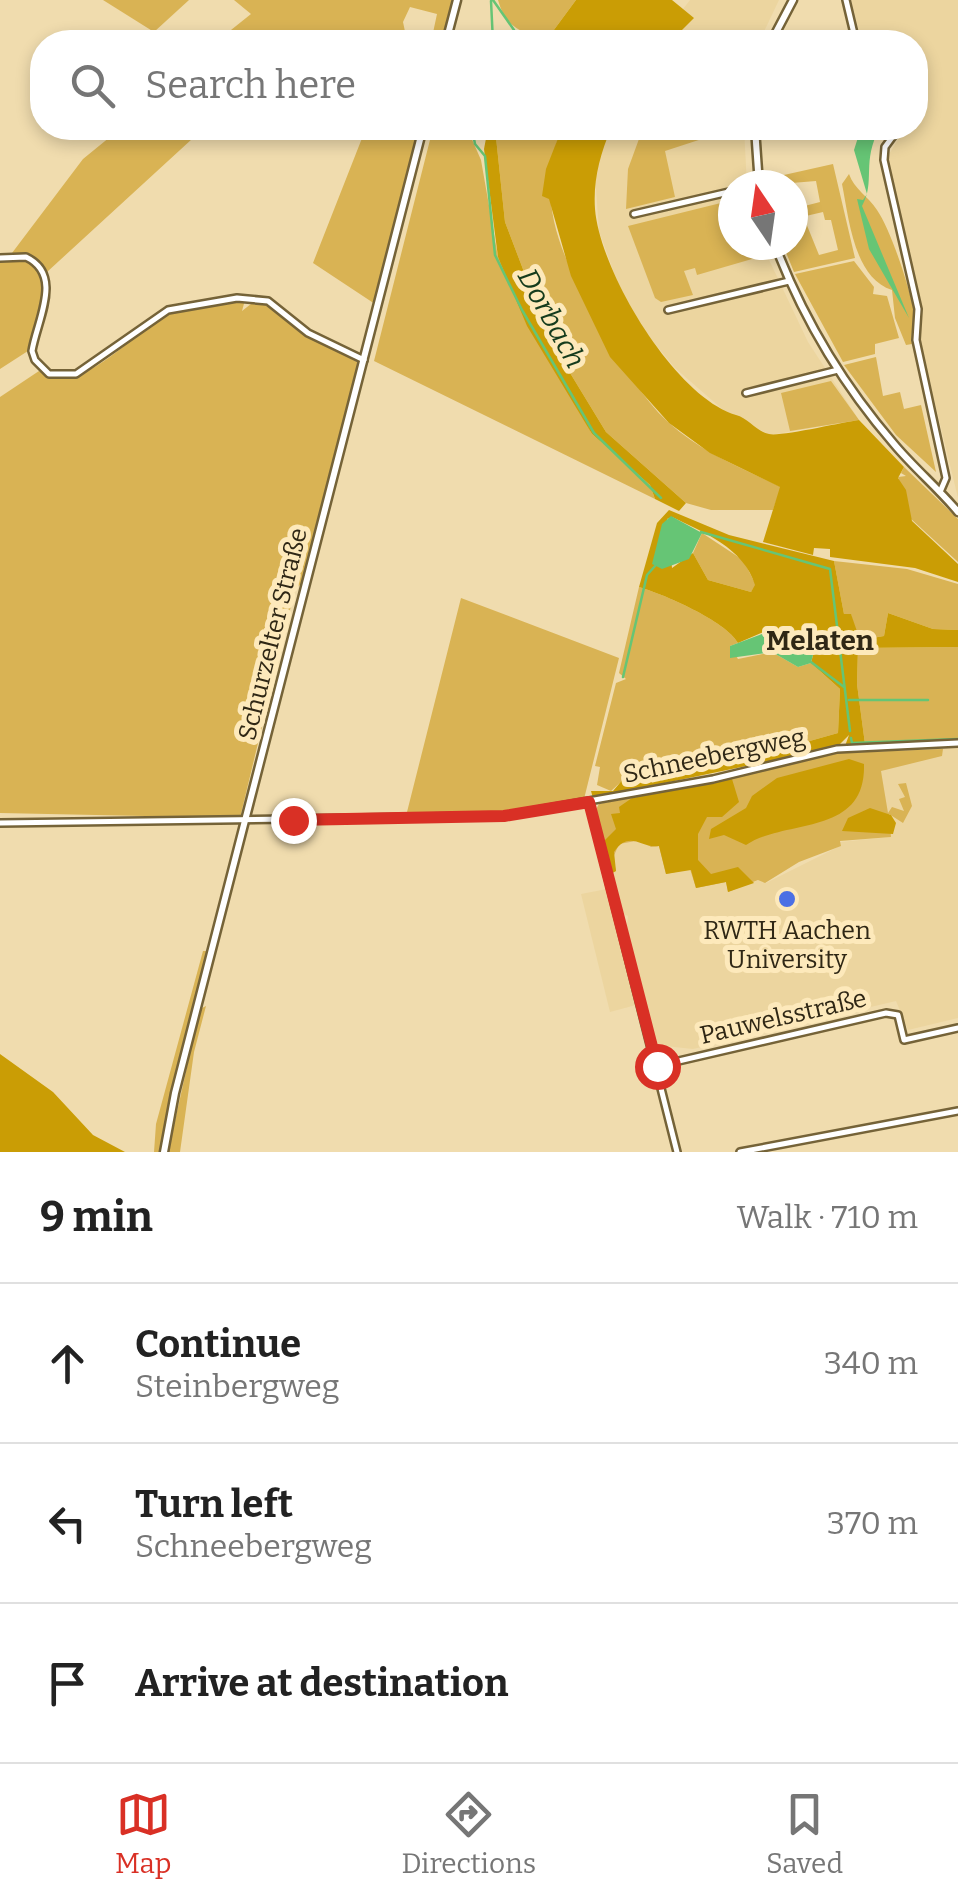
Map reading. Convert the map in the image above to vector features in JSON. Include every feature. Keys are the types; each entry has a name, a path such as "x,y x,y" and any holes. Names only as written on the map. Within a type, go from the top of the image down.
{"street":[{"path":"449,30 457,0"},
{"path":"778,30 794,0"},
{"path":"846,0 853,30"},
{"name":"Schurzelter Straße","path":"164,1152 172,1106 421,140"},
{"path":"756,140 758,170"},
{"path":"890,140 884,160 918,309 916,340 946,478 940,492"},
{"path":"634,214 718,194"},
{"path":"0,258 26,256 44,273 46,291 32,351 49,374 76,374 122,339 182,304 250,297 268,301 308,332 364,360"},
{"path":"781,260 838,370 892,442 958,509"},
{"path":"668,310 789,281"},
{"path":"746,393 838,370"},
{"name":"Schneebergweg","path":"0,824 504,816 713,779 836,749 958,743"},
{"path":"589,802 677,1152"},
{"name":"Pauwelsstraße","path":"657,1066 886,1012 898,1015 904,1040 958,1028"},
{"path":"740,1152 958,1111"}],"shaded area":[{"path":"103,0 189,0 156,30"},
{"path":"234,0 452,0 444,30 434,30 437,14 410,7 403,22 405,30 231,30 251,14"},
{"path":"498,0 576,0 554,30 519,30 503,14"},
{"path":"576,0 672,0 694,18 682,30 554,30"},
{"path":"690,0 779,0 765,30 670,30 680,6 683,9"},
{"path":"851,0 958,0 958,498 919,337 921,314 888,156 898,140 928,140 928,30 859,30"},
{"path":"106,140 191,140 47,272 28,255 12,253 83,159"},
{"path":"361,140 415,140 375,304 313,263"},
{"path":"430,140 472,140 481,160 498,257 592,434 650,485 655,499 374,361"},
{"path":"486,140 496,140 505,222 550,340 606,432 686,503 679,511 655,499 650,485 592,434 527,326 498,257"},
{"path":"496,140 558,140 550,183 552,209 567,261 592,311 634,381 668,422 708,451 781,487 773,510 711,510 686,503 606,432 550,340 505,222"},
{"path":"557,140 607,140 595,188 600,235 626,297 666,359 713,404 765,433 859,420 904,467 898,478 906,490 912,521 958,564 958,582 915,568 830,557 830,549 814,548 813,555 763,542 780,487 710,453 669,423 610,357 571,276 549,199 542,196 546,169"},
{"path":"604,140 745,140 746,170 718,170 718,260 769,260 808,342 859,420 770,435 729,415 675,368 647,334 619,287 599,231 595,175"},
{"path":"639,140 699,140 665,151 675,197 626,209 628,169"},
{"path":"857,140 874,140 867,193 854,150"},
{"path":"833,164 855,258 794,272 789,260 808,260 808,228 819,255 838,250 831,220 825,220 823,212 808,216 808,205 820,202 816,181 808,182 806,170"},
{"path":"849,174 877,210 894,245 914,312 912,344 906,345 895,318 892,290 869,273 855,246 842,184"},
{"path":"867,195 862,206 909,318 869,249 857,199 863,200"},
{"path":"718,204 718,260 749,260 697,275 695,268 684,271 693,295 661,302 655,298 628,226"},
{"path":"0,260 31,260 45,277 31,349 0,369"},
{"path":"854,261 874,287 873,294 887,296 899,338 875,344 875,354 843,362 795,274"},
{"path":"245,300 242,311 256,300 272,305 307,335 357,362 358,370 305,581 295,589 240,818 0,813 0,397 39,371 56,377 90,370 176,310"},
{"path":"876,357 883,396 900,392 904,409 921,405 936,472 896,435 844,365"},
{"path":"831,381 859,420 790,431 781,393"},
{"path":"904,467 958,519 958,562 910,518 898,477 906,476 901,473"},
{"path":"669,510 729,535 834,561 844,614 851,614 860,640 884,636 888,613 933,629 958,630 958,647 858,648 857,684 865,744 845,746 849,735 837,747 593,798 591,791 613,791 624,778 657,780 685,772 716,756 743,760 838,733 840,689 811,663 813,655 805,644 793,645 766,631 738,643 708,617 639,587 657,523","holes":["672,517 732,551 750,572 755,585 751,592 708,580 693,553 672,568 667,519"]},
{"path":"671,516 702,533 689,559 662,569 652,564 662,524"},
{"path":"702,533 743,560 756,585 751,592 708,580 693,553"},
{"path":"834,561 907,569 958,584 958,630 933,629 888,613 884,636 859,640 851,615 844,614"},
{"path":"639,587 678,602 721,626 738,643 730,646 738,659 772,652 798,667 811,663 840,689 838,733 743,760 712,757 708,765 654,781 624,779 611,791 597,785 600,767 595,766 616,683 626,679 619,673"},
{"path":"461,598 619,658 584,799 504,813 406,816"},
{"path":"773,630 789,644 809,645 811,663 798,667 772,652 730,658 730,646"},
{"path":"958,647 958,740 865,744 857,684 858,648"},
{"name":"RWTH Aachen University","path":"958,747 958,1018 908,1030 896,1001 693,1049 656,1045 626,936 628,916 621,913 610,874 615,871 613,858 619,844 634,839 659,846 691,869 726,882 728,891 759,880 766,883 840,846 840,842 891,837 876,750"},
{"path":"943,749 942,756 881,771 888,813 892,807 904,811 899,799 905,797 898,784 906,783 912,806 903,823 889,814 891,837 840,841 841,846 799,862 765,883 758,880 728,892 726,882 696,888 690,869 666,874 659,846 651,847 641,840 619,844 613,858 616,871 610,874 594,813 599,804 839,753"},
{"path":"849,759 864,764 861,787 852,804 838,815 746,845 724,835 709,839 711,829 746,808 752,796 777,778"},
{"path":"732,779 739,802 722,817 707,817 698,834 698,860 711,874 738,867 754,883 728,892 726,882 696,888 691,870 666,874 659,846 631,841 614,852 616,871 610,874 602,843 616,829 611,814 620,813 619,807 632,798"},
{"path":"870,808 891,815 896,823 893,834 842,831 848,818"},
{"path":"607,889 636,1005 610,1012 581,894"},
{"path":"203,951 209,951 167,1111 161,1152 154,1152 156,1124"},
{"path":"206,1006 194,1052 180,1152 168,1152 200,1009"},
{"path":"0,1054 53,1092 93,1135 125,1152 0,1152"}],"waterway":[{"path":"493,0 514,30"},
{"path":"491,1 492,30"},
{"name":"Dorbach","path":"474,140 485,156 495,255 522,310 594,433 661,498"},
{"name":"Dorbach","path":"701,532 830,569 850,731"},
{"path":"623,677 647,575 655,566"},
{"path":"811,662 844,687"},
{"path":"849,700 928,700"},
{"name":"Dorbach","path":"851,738 852,743 958,739"}],"place":[{"name":"RWTH Aachen University","path":"787,899"}],"district":[{"name":"Melaten","path":"820,640"}],"route":[{"path":"293,820 504,816 589,802 657,1066"}]}
